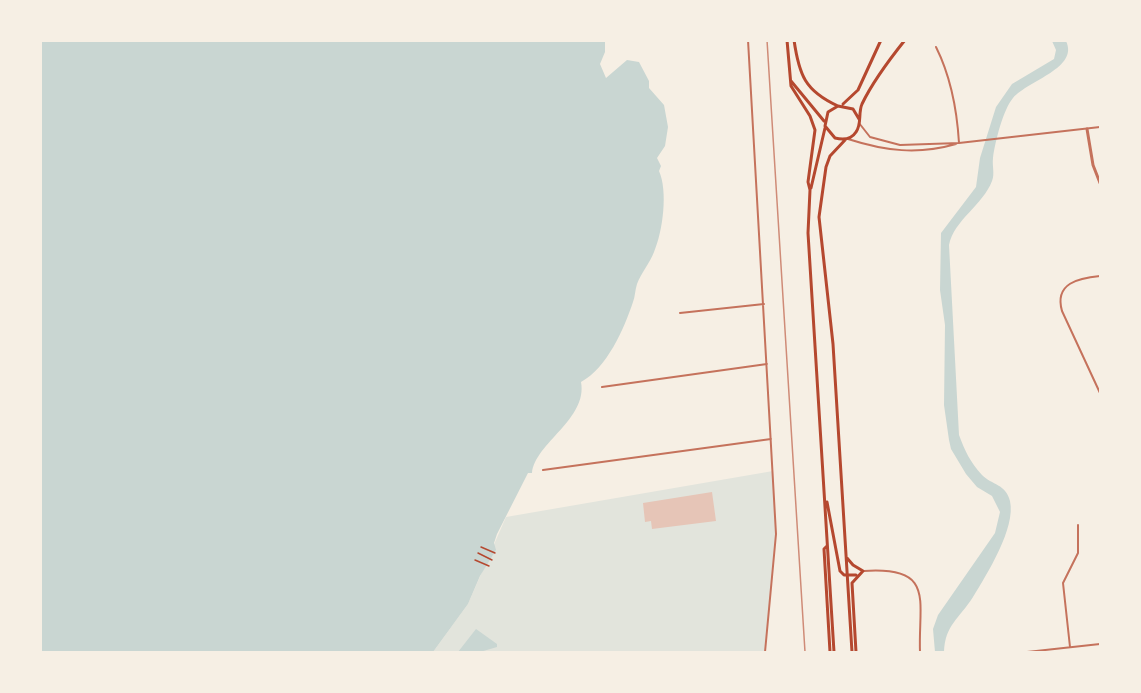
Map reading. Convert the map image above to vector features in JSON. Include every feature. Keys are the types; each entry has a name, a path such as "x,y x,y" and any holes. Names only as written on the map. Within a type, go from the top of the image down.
{"main road":[{"path":"787,40 791,81 796,96 810,116 815,130 808,182 810,190"},
{"path":"794,40 800,72 805,80 821,98 853,109 859,121"},
{"path":"832,652 828,546 808,233 810,190 828,112 840,106 858,90 881,40"},
{"path":"854,652 847,576 833,344 819,217 826,166 830,156 857,131 860,107 873,83 905,40"},
{"path":"791,81 803,98 816,109 830,135 847,139"},
{"path":"825,494 838,566 842,574 847,576 863,571"},
{"path":"846,556 855,567 863,571"},
{"path":"854,652 852,586 858,574"}],"street":[{"path":"748,40 776,534 765,652"},
{"path":"936,46 945,66 955,104 959,143"},
{"path":"859,121 870,136 900,145 959,143 1101,127"},
{"path":"1087,129 1093,165 1101,183"},
{"path":"847,139 894,151 943,148 959,143"},
{"path":"1101,276 1074,280 1063,290 1060,300 1062,311 1101,393"},
{"path":"680,313 764,304"},
{"path":"602,387 767,364"},
{"path":"543,470 771,439"},
{"path":"1070,647 1063,582 1078,553 1078,525"},
{"path":"863,571 897,571 915,582 922,603 920,652"},
{"path":"1027,652 1101,644"}],"path":[{"path":"481,547 495,553"},
{"path":"478,553 492,560"},
{"path":"475,560 489,566"}],"shaded area":[{"path":"605,40 605,52 600,64 606,78 627,60 639,62 649,81 649,88 664,105 668,127 665,146 657,158 661,166 659,171 664,200 657,243 636,286 629,313 607,358 581,382 581,395 577,408 542,451 535,462 532,473 528,473 497,534 494,543 496,550 480,576 468,604 433,652 41,652 40,41"},
{"path":"1052,41 1066,41 1068,50 1065,59 1050,73 1020,91 1009,103 996,144 992,181 982,198 962,220 949,245 959,435 968,456 978,470 1008,495 1011,512 1005,537 992,564 973,597 950,629 944,652 935,652 933,629 938,615 995,533 1000,512 992,496 977,487 966,474 951,449 949,440 944,405 945,325 940,290 941,233 976,187 980,158 996,107 1012,84 1054,59 1056,50"},
{"path":"773,471 776,534 765,652 433,652 468,604 506,517"},
{"path":"476,629 497,644 497,647 480,652 458,652"}],"building":[{"path":"712,492 716,521 652,529 651,521 645,522 643,503"}],"railway":[{"path":"767,40 805,652"}]}
